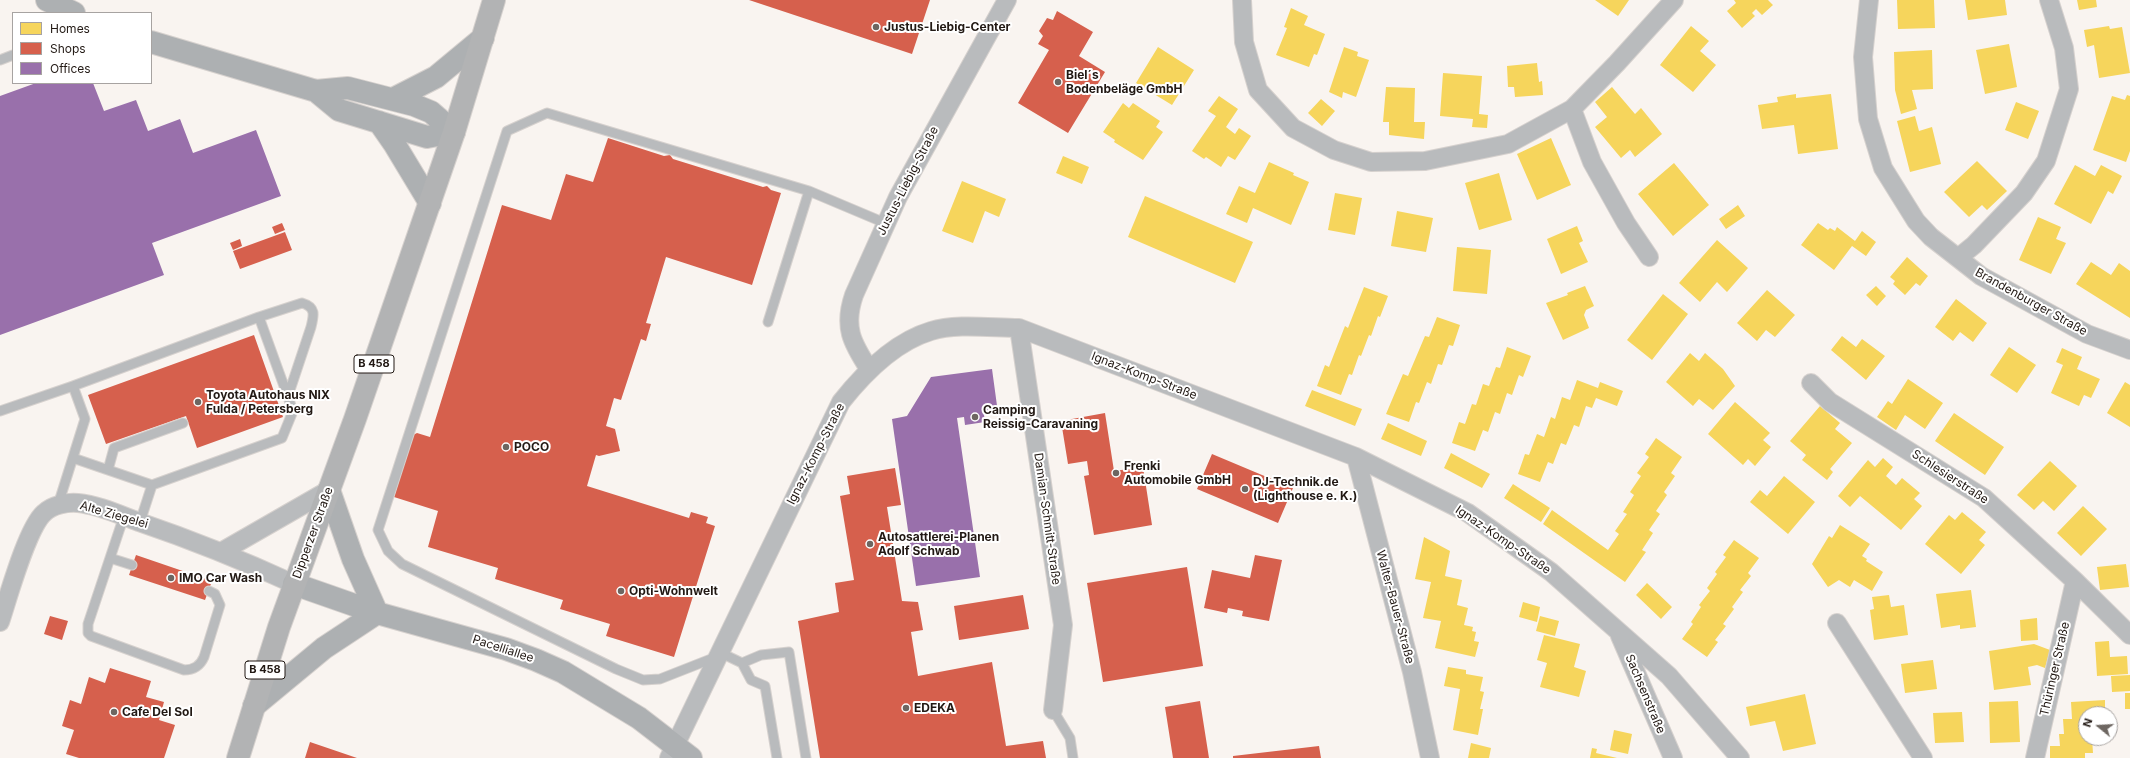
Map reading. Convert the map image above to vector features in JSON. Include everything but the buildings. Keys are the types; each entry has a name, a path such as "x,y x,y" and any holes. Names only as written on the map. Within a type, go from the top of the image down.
{"main road":[{"path":"47,0 72,12"},
{"name":"B 458","path":"430,203 484,38 494,0"},
{"path":"393,99 436,77 484,38"},
{"path":"152,42 316,91 348,88 393,99 431,112 454,132"},
{"path":"316,91 339,110 427,137 454,132"},
{"path":"378,122 395,145 430,203"},
{"name":"Dipperzer Straße","path":"238,758 294,584 394,309 430,203"},
{"path":"254,706 324,648 377,613 353,559 329,490"},
{"name":"Pacelliallee","path":"294,584 377,613 506,649 536,660 563,672 639,718 672,751 691,758"}],"street":[{"name":"Justus-Liebig-Straße","path":"869,370 854,346 850,334 849,307 885,224 1007,0"},
{"path":"1242,0 1244,42 1258,90 1293,128 1334,150 1371,162 1426,161 1508,144 1572,109 1618,63 1674,0"},
{"name":"Brandenburger Straße","path":"1869,0 1863,57 1868,119 1883,168 1916,221 1931,237 1981,276 2087,334 2130,350"},
{"path":"1958,258 1974,245 2024,193 2046,161 2069,89 2064,48 2049,0"},
{"path":"1572,109 1592,162 1626,223 1649,257"},
{"name":"Ignaz-Komp-Straße","path":"672,751 841,402 869,370 906,342 931,330 961,327 1019,328 1356,457 1468,513 1551,572 1669,676 1740,758"},
{"name":"Damian-Schmitt-Straße","path":"1019,328 1063,625 1052,710"},
{"name":"Schlesierstraße","path":"1811,382 1830,402 1984,498 2075,581 2130,635"},
{"name":"Walter-Bauer-Straße","path":"1356,457 1412,672 1430,758"},
{"path":"221,552 329,490"},
{"path":"0,622 32,530 44,513 58,504"},
{"name":"Alte Ziegelei","path":"58,504 83,504 132,519 221,552 294,584"},
{"name":"Thüringer Straße","path":"2035,758 2075,581"},
{"path":"1837,623 1923,758"},
{"name":"Sachsenstraße","path":"1617,630 1673,758"}],"lane":[{"path":"0,60 12,55"},
{"path":"777,758 765,686 751,680 742,663 718,654 660,679 643,680 616,670 402,564 388,551 378,530 507,131 547,113 809,191 885,224"},
{"path":"768,322 809,191"},
{"path":"0,411 74,386 259,317 302,303 309,305 313,310 314,316 288,396"},
{"path":"73,458 152,485 282,438 293,411 259,317"},
{"path":"58,504 85,419 74,386"},
{"path":"108,470 114,448 183,423"},
{"path":"152,485 110,558 88,624 88,633 94,639 184,670 195,668 201,664 220,605 215,594 209,590"},
{"path":"110,558 132,565"},
{"path":"742,663 761,655 789,652 806,758"},
{"path":"1052,710 1070,738 1073,758"}],"place":[{"name":"Justus-Liebig-Center","path":"876,27"},
{"name":"Biel´s Bodenbeläge GmbH","path":"1058,82"},
{"name":"Toyota Autohaus NIX Fulda / Petersberg","path":"198,402"},
{"name":"Camping Reissig-Caravaning","path":"975,417"},
{"name":"POCO","path":"506,447"},
{"name":"Frenki Automobile GmbH","path":"1116,473"},
{"name":"DJ-Technik.de (Lighthouse e. K.)","path":"1245,489"},
{"name":"Autosattlerei-Planen Adolf Schwab","path":"870,544"},
{"name":"IMO Car Wash","path":"171,578"},
{"name":"Opti-Wohnwelt","path":"621,591"},
{"name":"EDEKA","path":"906,708"},
{"name":"Cafe Del Sol","path":"114,712"}]}
